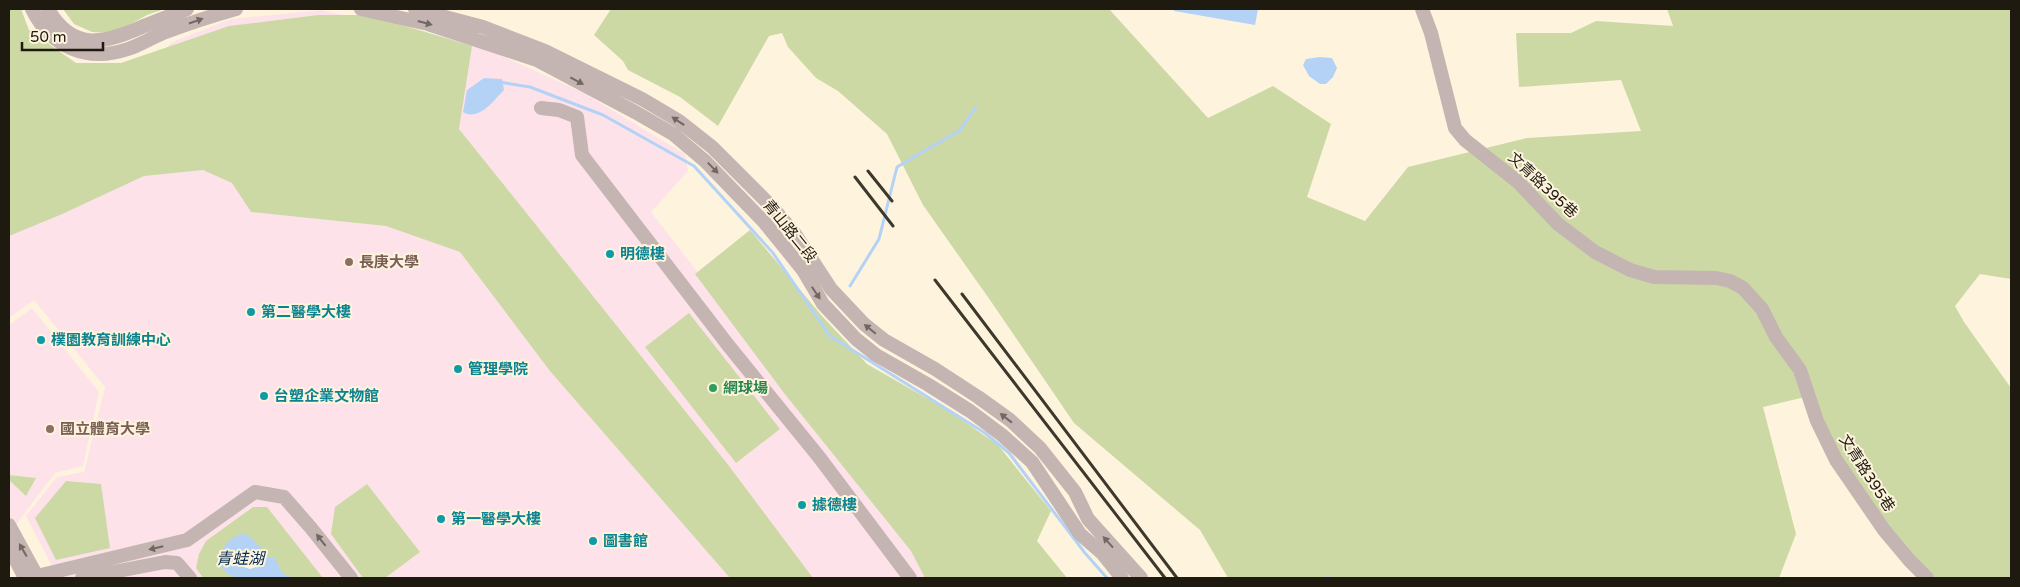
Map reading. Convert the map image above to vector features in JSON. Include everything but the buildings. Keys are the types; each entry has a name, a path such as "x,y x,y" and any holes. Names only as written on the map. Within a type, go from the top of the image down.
{"street":[{"path":"32,9 48,34 60,44 75,50 110,54 128,49 198,20 236,9"},
{"path":"48,9 54,19 69,33 89,41 110,40 187,9"},
{"name":"青山路二段","path":"361,9 428,24 537,60 673,134 705,160 766,223 802,270 823,304 856,339 876,355 927,384 970,412 1002,435 1032,462 1080,534 1102,553 1122,578"},
{"name":"青山路二段","path":"415,9 482,27 545,51 642,99 679,121 712,147 773,208 795,234 831,289 864,324 884,340 935,369 978,397 1010,420 1040,448 1075,492 1088,519 1141,578"},
{"name":"文青路395巷","path":"1422,9 1431,33 1455,128 1465,140 1518,182 1558,224 1595,252 1630,270 1654,277 1716,278 1730,281 1743,288 1762,309 1776,337 1800,370 1817,421 1836,460 1884,530 1927,578"},
{"path":"541,108 559,110 577,117 582,155 728,345 820,457 910,578"},
{"path":"34,578 187,540 255,492 284,497 312,528 351,578"},
{"path":"9,525 34,578"},
{"path":"9,547 34,578"},
{"path":"82,578 165,562 177,563 190,578"}],"shaded area":[{"name":"長庚大學","path":"321,10 476,44 584,93 685,154 688,171 651,212 924,564 929,578 58,578 26,516 57,477 84,472 105,387 34,300 9,318 9,224 172,42 231,19"},
{"name":"國立體育大學","path":"32,308 99,392 83,466 55,473 9,534 9,325"}],"green space":[{"path":"9,9 21,9 29,30 76,63 121,63 229,26 318,15 369,15 472,46 459,129 726,462 813,578 730,578 550,371 460,252 386,226 251,212 232,183 203,170 144,176 60,215 9,236"},
{"path":"63,9 165,9 147,15 115,33 92,32 74,24"},
{"path":"611,9 1109,9 1208,118 1273,86 1331,124 1307,197 1365,221 1408,167 1527,138 1641,131 1621,80 1519,87 1516,33 1571,33 1596,21 1673,26 1667,9 2011,9 2011,279 1980,274 1955,306 1964,322 2011,388 2011,578 1925,578 1885,538 1805,397 1763,407 1796,534 1779,578 1228,578 1200,530 1074,423 923,205 887,134 838,91 816,78 788,47 782,33 769,36 718,126 680,97 628,70 623,61 594,35"},
{"path":"750,230 822,316 867,364 949,411 998,445 1051,511 1037,541 1067,578 925,578 911,551 784,393 695,274"},
{"name":"網球場","path":"689,313 780,429 736,463 645,347"},
{"path":"9,475 36,478 26,496 9,480"},
{"path":"66,481 101,484 110,548 56,560 35,518"},
{"path":"367,484 420,552 385,578 363,578 331,534 335,507"},
{"path":"253,507 267,507 323,578 203,578 196,568 199,554 206,541"}],"water":[{"path":"1174,9 1258,9 1255,25 1174,11"},
{"path":"1332,58 1337,68 1333,77 1326,84 1320,84 1309,76 1303,65 1306,59"},
{"path":"484,78 502,79 504,90 491,104 480,112 469,114 463,112 467,90"},
{"name":"青蛙湖","path":"244,534 261,546 259,555 275,558 282,573 293,578 246,579 234,577 226,573 220,560 221,553 230,540"}],"pier":[{"path":"241,555 249,555 255,558 256,567 250,569 244,567 239,561"}],"waterway":[{"path":"499,82 530,87 603,115 694,166 773,253 830,336 985,433 1009,453 1085,553 1107,578"},
{"path":"850,286 879,239 897,167 960,130 976,107"}],"railway":[{"path":"868,171 892,201"},
{"path":"855,177 893,226"},
{"path":"935,280 1165,578"},
{"path":"962,294 1177,578"}],"place":[{"name":"明德樓","path":"610,254"},
{"name":"長庚大學","path":"349,262"},
{"name":"第二醫學大樓","path":"251,312"},
{"name":"樸園教育訓練中心","path":"41,340"},
{"name":"管理學院","path":"458,369"},
{"name":"網球場","path":"713,388"},
{"name":"台塑企業文物館","path":"264,396"},
{"name":"國立體育大學","path":"50,429"},
{"name":"據德樓","path":"802,505"},
{"name":"第一醫學大樓","path":"441,519"},
{"name":"圖書館","path":"593,541"}]}
